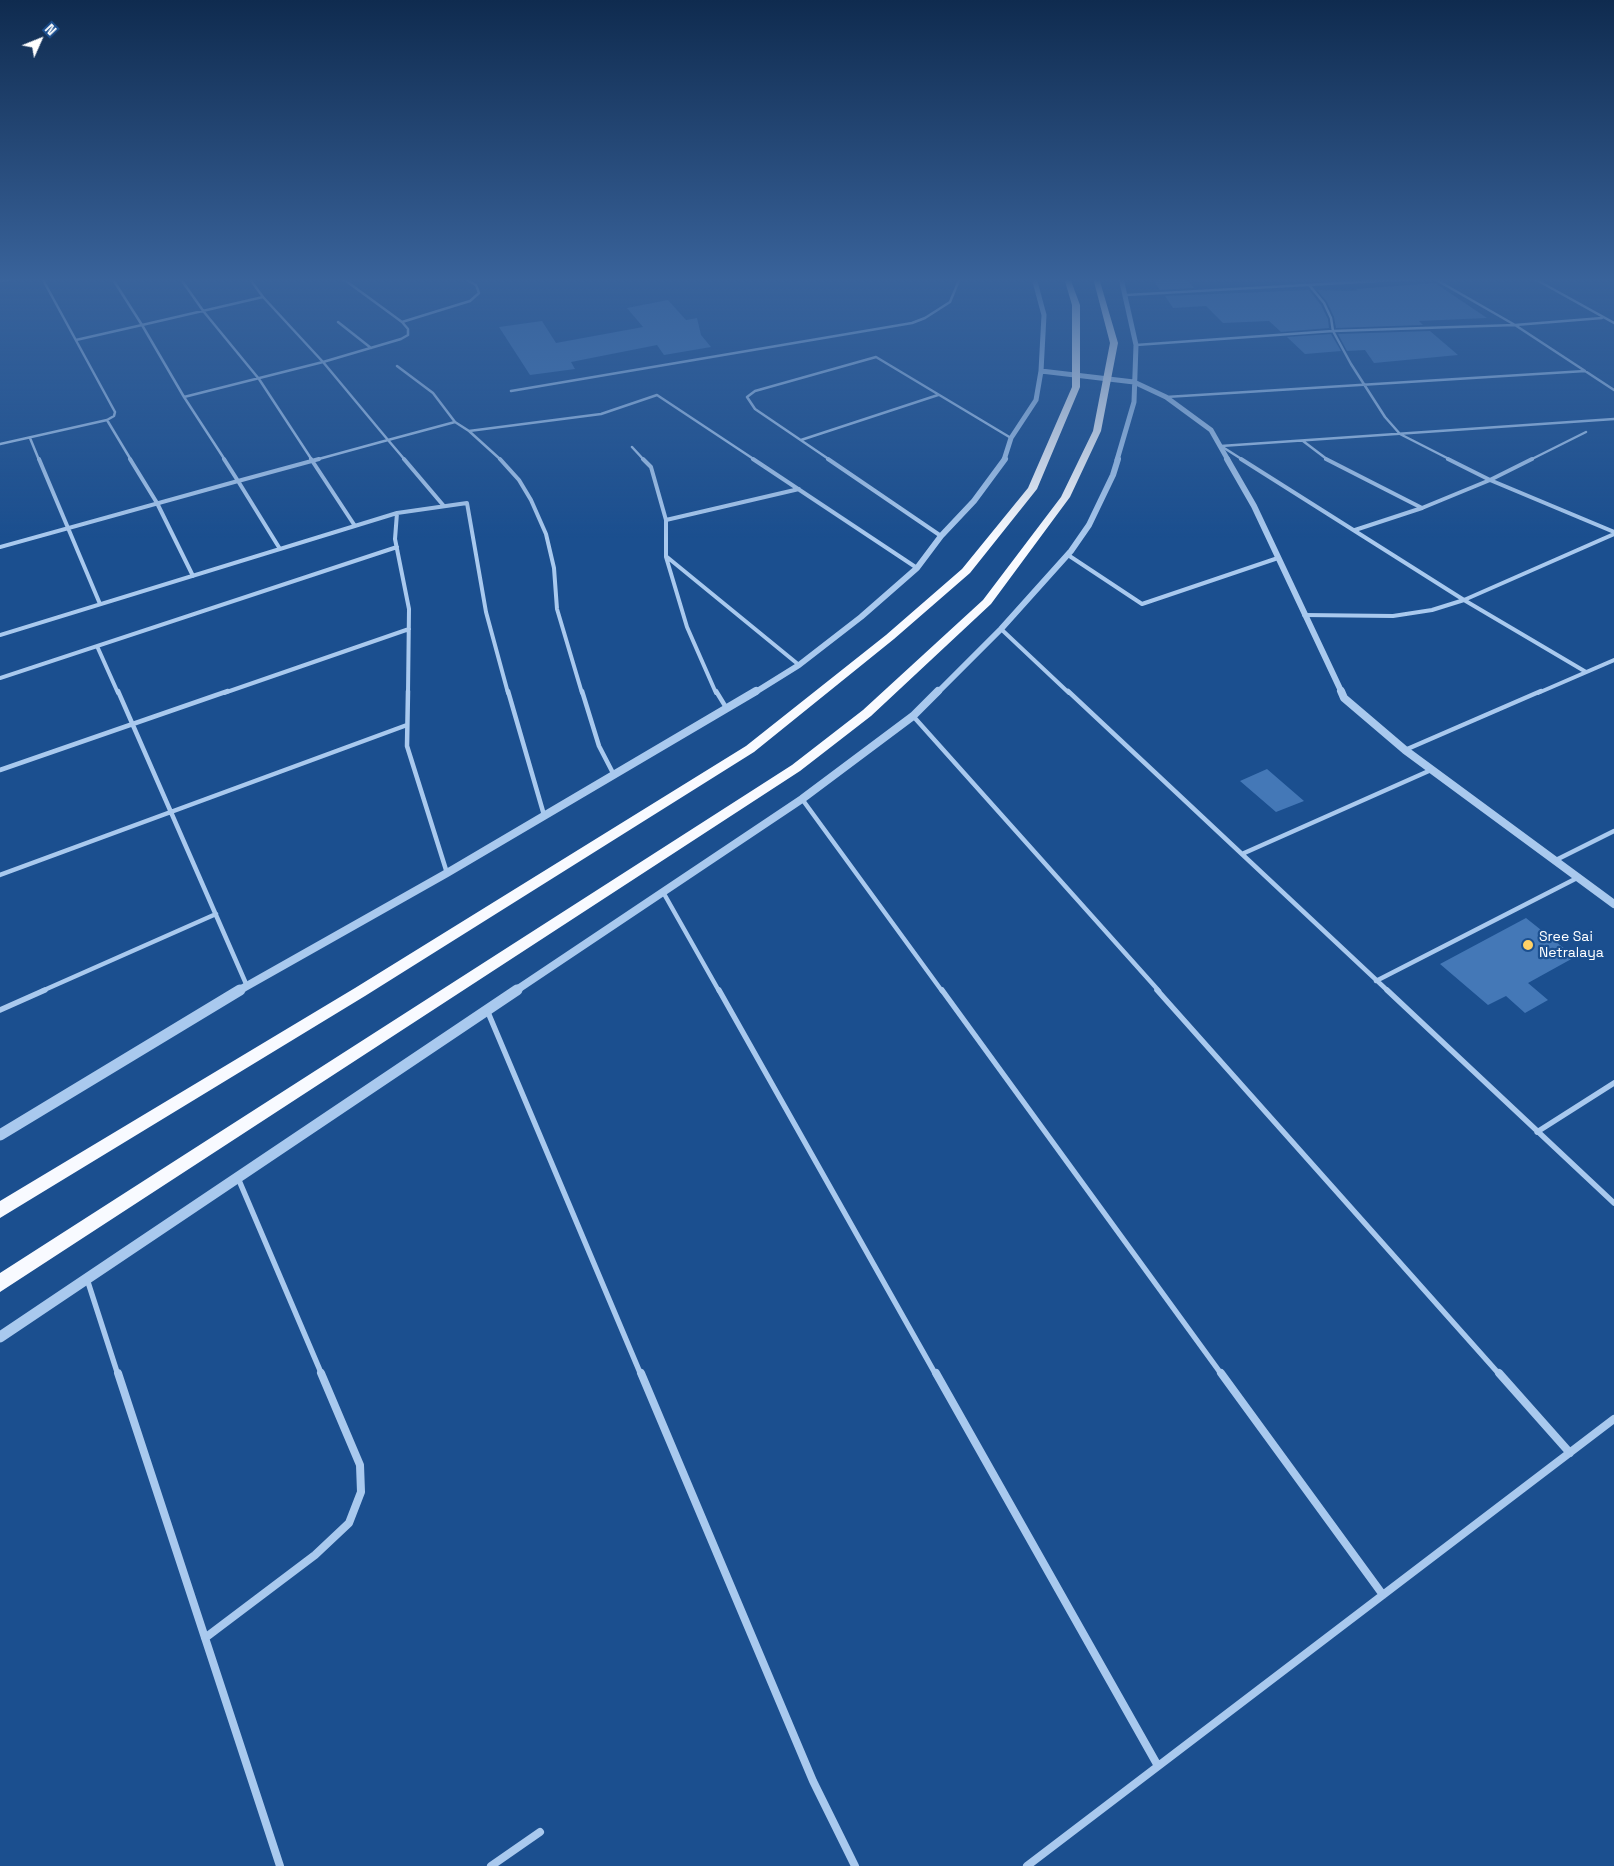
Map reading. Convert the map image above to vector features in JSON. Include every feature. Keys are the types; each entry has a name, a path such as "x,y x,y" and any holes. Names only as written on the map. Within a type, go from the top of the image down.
{"highway":[{"path":"0,1210 360,992 750,749 890,637 966,570 1032,490 1076,387 1076,365"},
{"path":"0,1283 796,768 867,713 987,602 1065,497 1097,431 1110,365"}],"street":[{"path":"0,444 106,420 114,416 115,412 90,365"},
{"path":"165,365 280,549"},
{"path":"248,365 259,379 354,526"},
{"path":"184,397 311,365"},
{"path":"326,365 443,505"},
{"path":"511,391 664,365"},
{"path":"847,365 755,391 747,397 755,409 941,536"},
{"path":"889,365 1011,438"},
{"path":"0,1136 247,986 614,776 799,665 861,616 917,568 941,536 974,500 1005,459 1011,438 1036,400 1041,365"},
{"path":"0,1337 802,799 912,716 1001,629 1068,555 1089,525 1113,475 1134,402 1135,365"},
{"path":"1353,365 1385,417 1400,434 1490,480 1614,533"},
{"path":"1576,365 1614,390"},
{"path":"397,366 433,393 455,422 469,431 500,459 520,480 531,500 546,534 554,568 557,609 569,651 600,746 614,776"},
{"path":"1166,397 1585,371"},
{"path":"1041,372 1134,382 1166,397 1211,430 1254,506 1344,698 1431,770 1614,904"},
{"path":"469,431 600,414 657,395 917,568"},
{"path":"801,440 938,395"},
{"path":"1221,446 1614,419"},
{"path":"106,420 158,503 193,576"},
{"path":"0,547 311,460 455,422"},
{"path":"1355,530 1422,508 1490,480 1586,432"},
{"path":"30,438 70,528 100,604"},
{"path":"1303,441 1328,460 1394,492 1422,508"},
{"path":"1221,446 1464,600 1586,672"},
{"path":"632,447 651,467 666,520 666,557 687,627 714,689 727,709"},
{"path":"666,520 799,489"},
{"path":"0,634 397,513 467,503 486,612 544,815"},
{"path":"397,513 395,539 409,609 407,746 447,873"},
{"path":"1304,615 1393,616 1432,610 1464,600 1614,533"},
{"path":"0,678 397,547"},
{"path":"1068,555 1142,604 1278,558"},
{"path":"666,557 799,665"},
{"path":"0,770 409,629"},
{"path":"1001,629 1614,1203"},
{"path":"97,646 172,812 247,986"},
{"path":"1405,750 1614,660"},
{"path":"912,716 1570,1453"},
{"path":"0,875 407,725"},
{"path":"1242,854 1431,770"},
{"path":"802,799 1383,1595"},
{"path":"1554,861 1614,830"},
{"path":"1376,981 1577,878"},
{"path":"663,892 1158,1766"},
{"path":"0,1010 216,914"},
{"path":"487,1010 813,1781 855,1866"},
{"path":"1537,1132 1614,1082"},
{"path":"205,1638 315,1555 349,1523 362,1492 360,1465 238,1178"},
{"path":"87,1279 280,1866"},
{"path":"1027,1866 1614,1419"},
{"path":"491,1866 540,1832"}],"building":[{"path":"524,365 573,365 575,369 530,375"},
{"path":"1267,769 1304,801 1276,812 1240,781"},
{"path":"1526,918 1575,957 1528,983 1548,1000 1525,1013 1506,996 1488,1005 1440,964"}],"place":[{"name":"Sree Sai Netralaya","path":"1528,945"}]}
